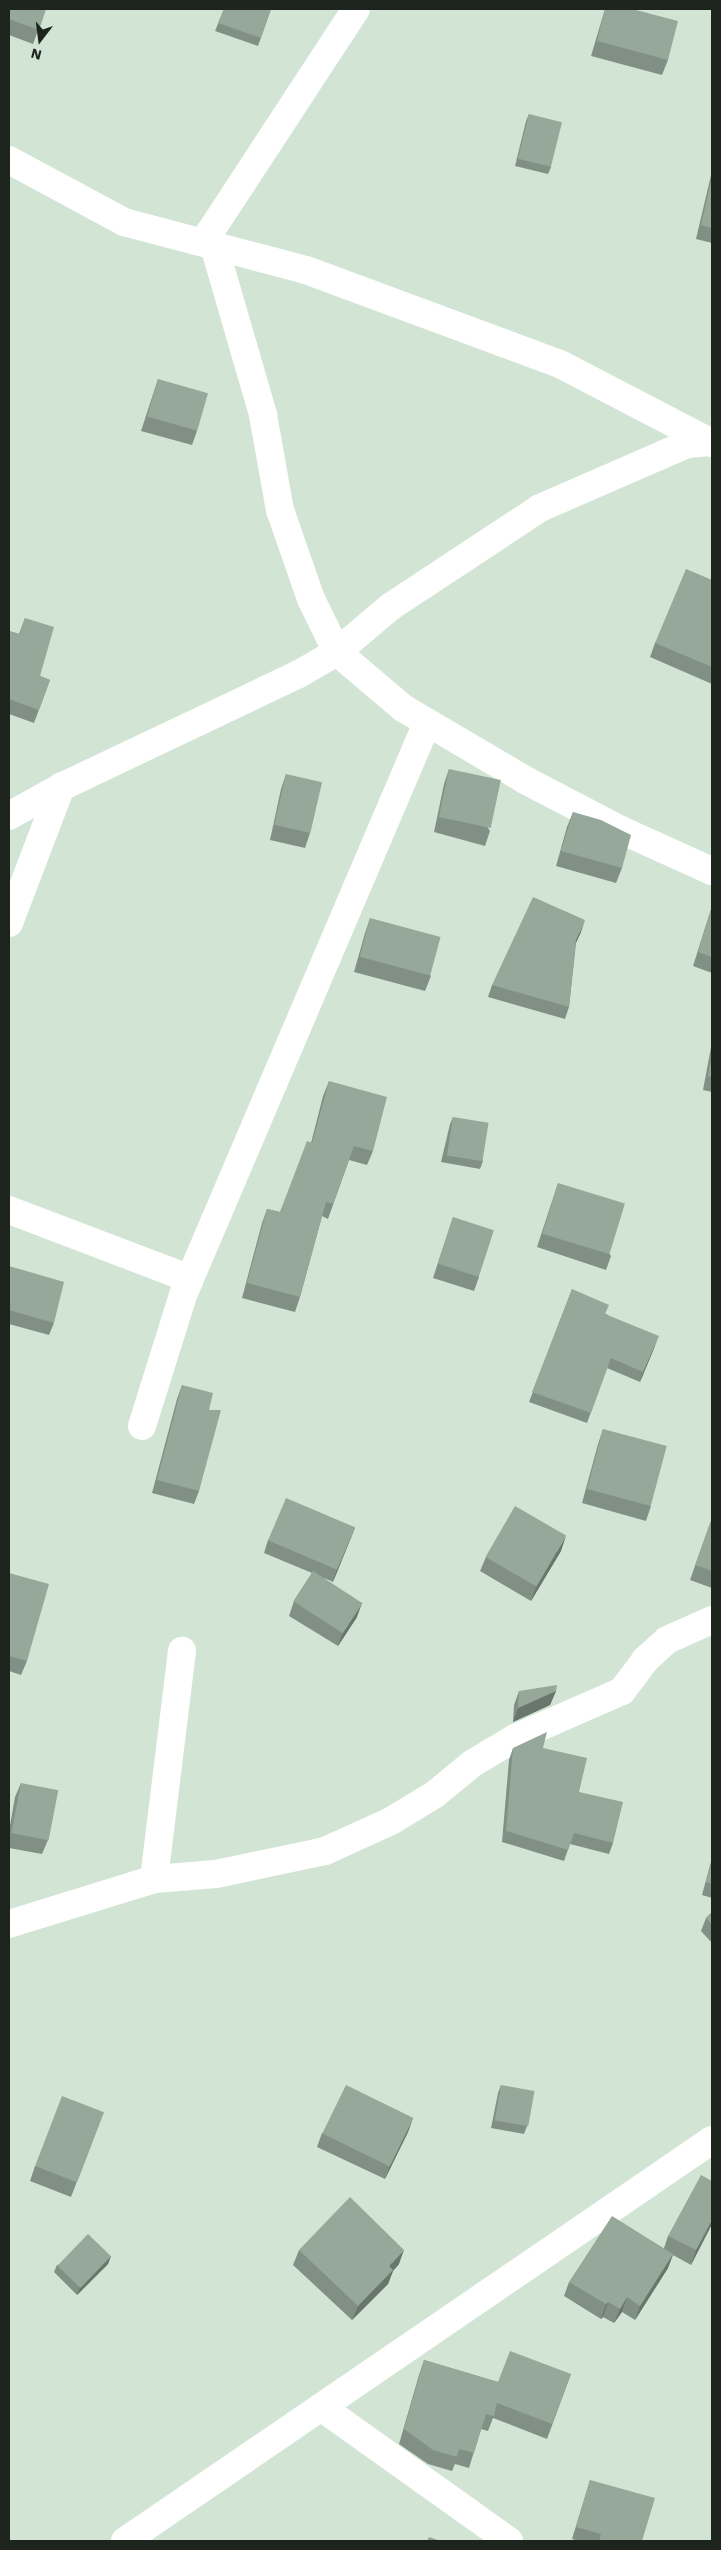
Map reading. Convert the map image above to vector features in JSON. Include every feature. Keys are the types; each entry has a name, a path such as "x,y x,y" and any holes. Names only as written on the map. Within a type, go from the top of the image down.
{"street":[{"path":"356,9 210,232 263,415 280,510 311,599 337,652 403,708 476,753 612,826 712,871"},
{"path":"9,160 124,222 306,270 560,364 712,442"},
{"path":"9,816 61,787 299,674 337,652 390,607 540,508 687,444 712,442"},
{"path":"142,1426 189,1281 427,723"},
{"path":"9,923 61,787"},
{"path":"9,1210 183,1276 189,1281"},
{"path":"9,1924 154,1879 216,1874 325,1851 391,1820 434,1795 474,1763 516,1738 622,1691 645,1660 667,1640 712,1620"},
{"path":"154,1879 182,1651"},
{"path":"125,2541 712,2140"},
{"path":"321,2407 509,2541"}],"building":[{"path":"9,9 46,9 39,30 9,19"},
{"path":"224,9 271,9 261,38 218,23"},
{"path":"605,9 632,9 678,21 668,60 597,41"},
{"path":"529,114 562,122 551,167 518,159"},
{"path":"712,177 712,228 701,225"},
{"path":"158,379 208,393 197,431 147,416"},
{"path":"686,569 712,580 712,667 655,643"},
{"path":"25,618 54,627 40,676 50,680 39,710 9,699 9,631 20,634"},
{"path":"449,769 501,780 491,828 439,817"},
{"path":"286,774 322,782 310,833 274,825"},
{"path":"573,812 601,820 631,835 622,868 561,851"},
{"path":"533,897 585,920 576,940 569,1007 492,985"},
{"path":"712,907 712,957 698,952"},
{"path":"370,918 441,937 430,976 360,957"},
{"path":"712,1055 712,1077 708,1076"},
{"path":"329,1081 387,1097 373,1151 354,1146 333,1204 326,1202 300,1297 247,1283 267,1209 280,1212 307,1141 312,1143"},
{"path":"453,1117 489,1123 482,1161 447,1156"},
{"path":"558,1183 625,1203 609,1254 543,1234"},
{"path":"453,1217 494,1230 479,1277 438,1264"},
{"path":"9,1266 64,1282 54,1323 9,1310"},
{"path":"572,1289 609,1305 605,1314 659,1336 643,1372 611,1358 591,1413 532,1392"},
{"path":"182,1385 213,1393 209,1410 221,1410 199,1491 157,1480"},
{"path":"603,1429 667,1446 651,1506 587,1489"},
{"path":"286,1498 355,1527 337,1570 268,1540"},
{"path":"515,1506 566,1536 537,1587 486,1557"},
{"path":"712,1518 712,1571 695,1565"},
{"path":"313,1571 362,1603 343,1633 293,1601"},
{"path":"9,1573 49,1584 27,1661 9,1656"},
{"path":"557,1685 556,1691 518,1708 519,1691"},
{"path":"547,1732 543,1748 587,1758 579,1792 623,1802 613,1843 574,1833 568,1850 506,1831 513,1748"},
{"path":"21,1783 58,1790 49,1840 11,1833"},
{"path":"712,1861 712,1884 706,1882"},
{"path":"712,1912 712,1925 706,1918"},
{"path":"346,2085 413,2118 390,2166 322,2134"},
{"path":"501,2085 534,2091 528,2126 495,2120"},
{"path":"62,2096 104,2112 77,2182 35,2166"},
{"path":"701,2175 712,2181 712,2220 696,2250 668,2236"},
{"path":"350,2197 404,2250 389,2266 393,2270 358,2306 299,2250"},
{"path":"612,2216 673,2254 640,2306 627,2297 620,2309 608,2302 606,2304 569,2282"},
{"path":"88,2234 111,2256 80,2288 57,2266"},
{"path":"510,2351 571,2374 552,2424 497,2403 494,2416 486,2414 474,2453 459,2449 457,2457 433,2450 404,2429 424,2360 498,2382"},
{"path":"590,2480 655,2498 642,2541 599,2541 601,2534 576,2527"},
{"path":"429,2537 441,2541 427,2541"}]}
